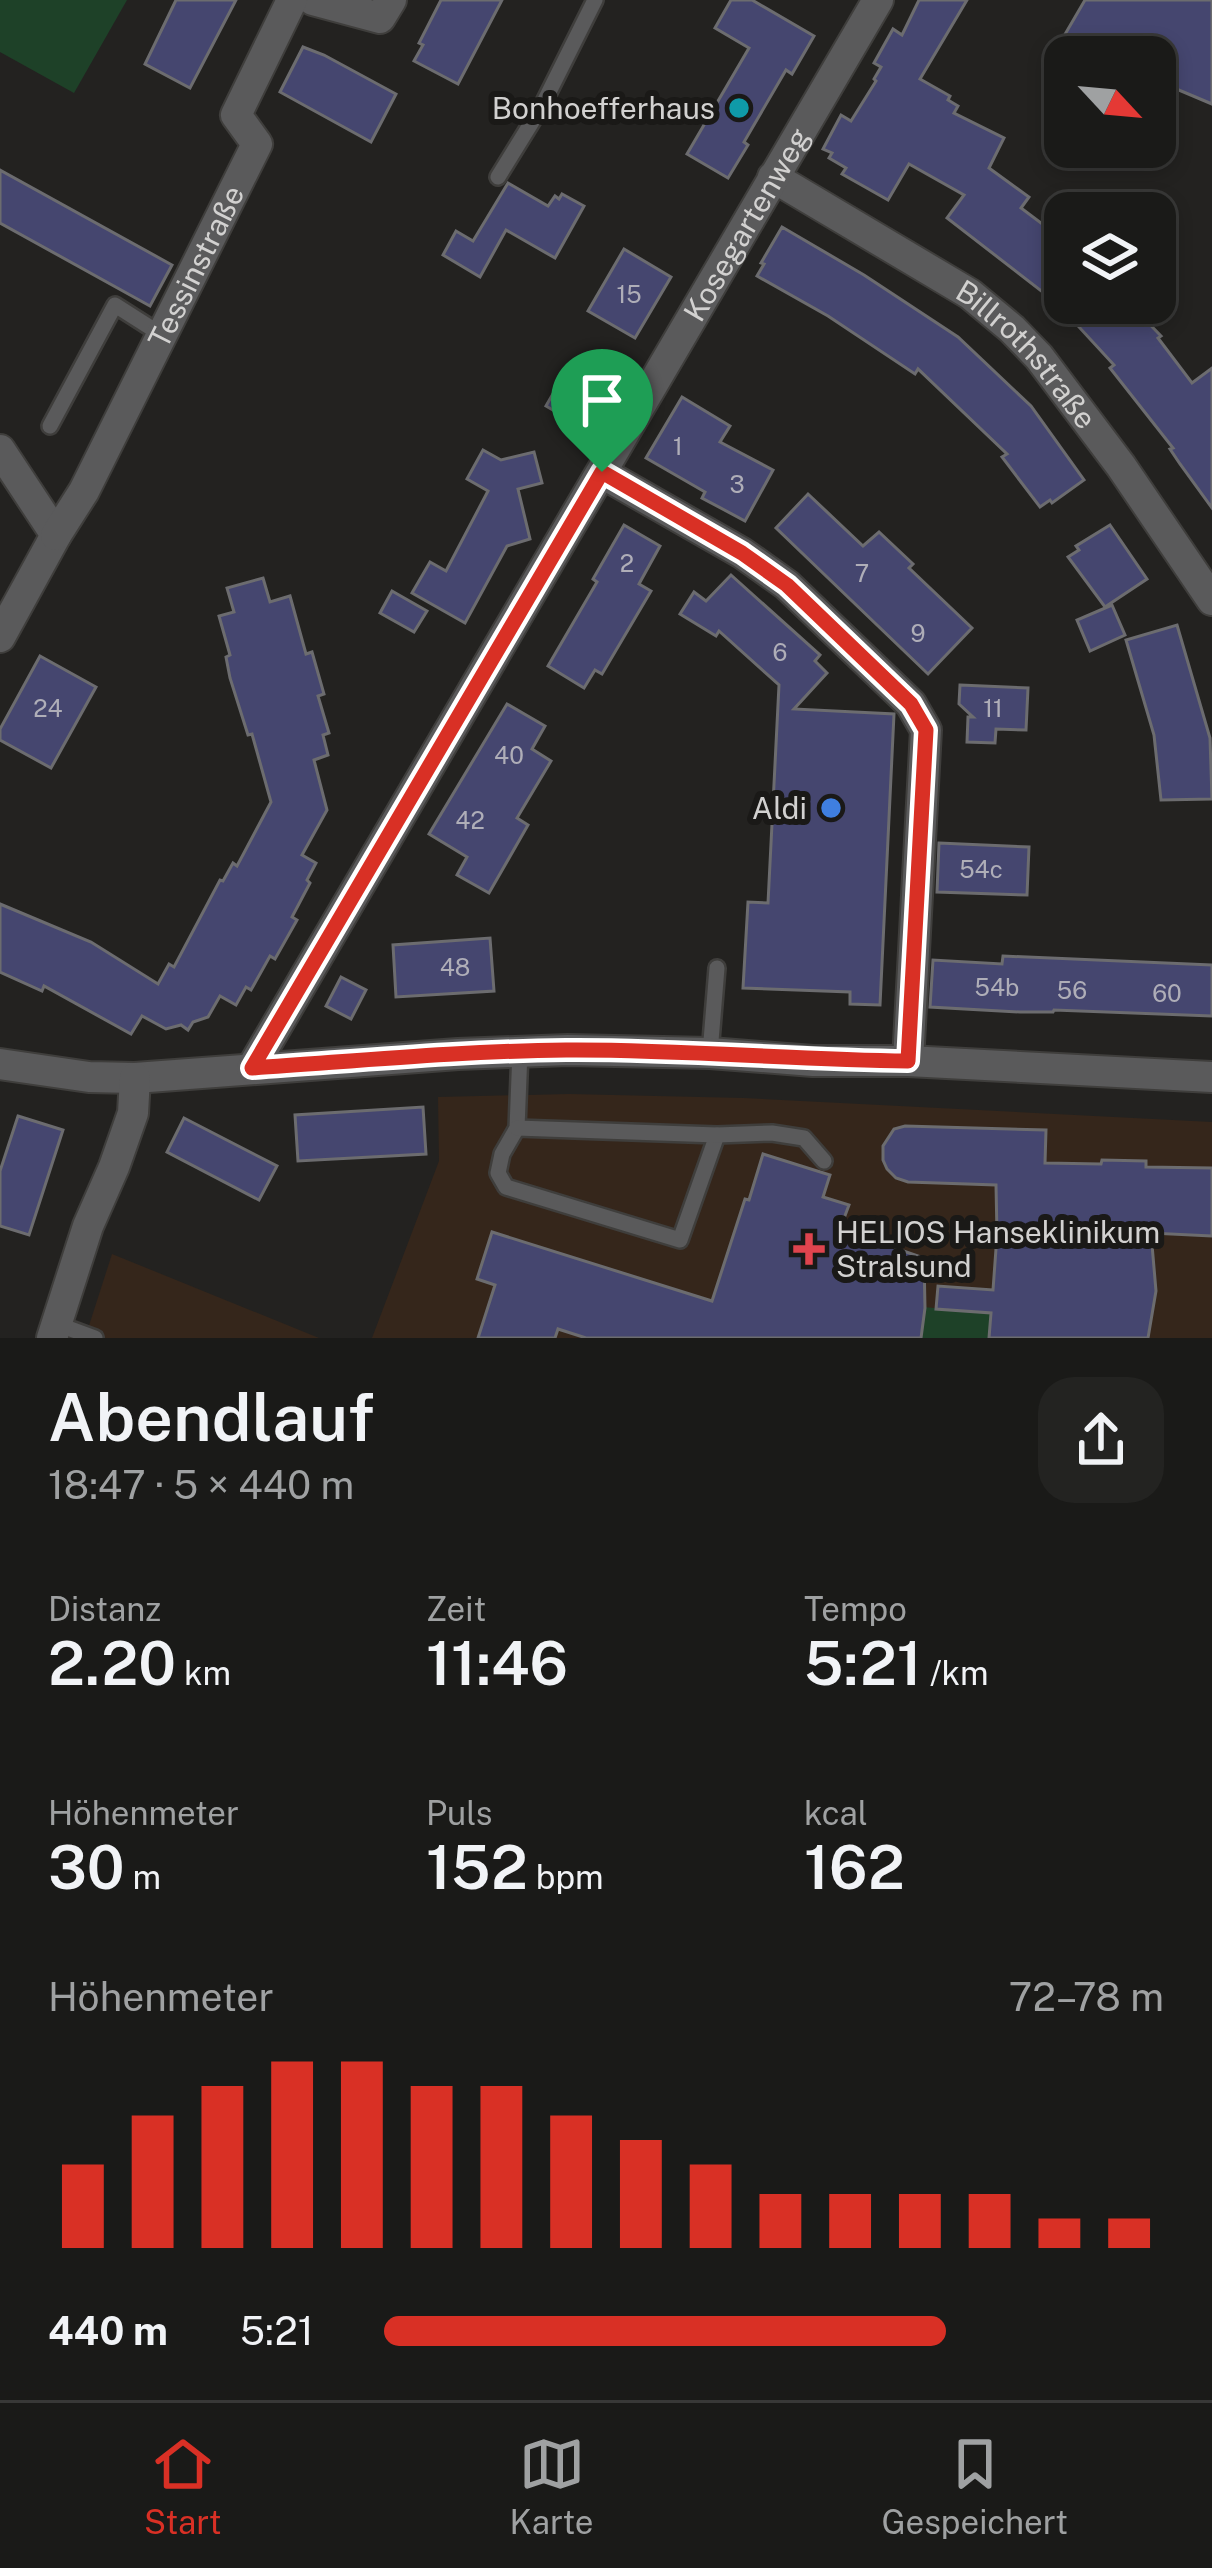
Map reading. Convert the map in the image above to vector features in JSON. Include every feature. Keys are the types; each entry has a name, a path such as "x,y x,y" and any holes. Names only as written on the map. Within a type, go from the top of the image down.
{"street":[{"name":"Tessinstraße","path":"0,637 84,491 257,144 236,115 292,0"},
{"path":"313,0 380,18 391,0"},
{"name":"Kosegartenweg","path":"252,1068 878,0"},
{"name":"Billrothstraße","path":"773,177 970,293 1012,328 1040,357 1121,466 1212,600"},
{"path":"0,450 56,535"},
{"path":"602,472 742,553 787,585 911,704 926,730 908,1061"},
{"path":"0,1064 89,1077 135,1078 520,1051 710,1053 1212,1077"},
{"path":"54,1331 88,1226 133,1113 135,1078"}],"lane":[{"path":"498,177 543,104 595,0"},
{"path":"50,426 115,305 161,335"},
{"path":"710,1053 717,968"},
{"path":"520,1051 518,1128 502,1154 498,1173 506,1187 680,1240 717,1135"},
{"path":"518,1128 772,1133 804,1138 824,1161"},
{"path":"54,1331 94,1338"}],"shaded area":[{"name":"HELIOS Hanseklinikum Stralsund","path":"438,1097 744,1098 1212,1122 1212,1338 372,1338 439,1161"},
{"path":"112,1254 319,1338 85,1338"}],"green space":[{"path":"0,0 127,0 74,93 0,52"},
{"path":"923,1307 991,1313 989,1338 921,1338"}],"building":[{"path":"176,0 236,0 190,88 145,64"},
{"path":"441,0 502,0 458,84 414,61"},
{"name":"Bonhoefferhaus","path":"731,0 752,0 814,36 792,74 786,70 728,178 687,154 749,48 715,28"},
{"path":"919,0 967,0 920,79 950,96 948,100 958,106 954,113 1004,138 989,168 1029,197 1021,208 1044,225 1044,293 947,218 964,195 909,164 888,200 842,174 846,168 823,149 841,115 851,121 876,81 881,67 874,63 893,29 902,35"},
{"path":"1085,0 1212,0 1212,104 1176,89 1176,36 1064,36"},
{"path":"303,47 396,94 371,142 280,92"},
{"path":"0,170 172,265 150,306 0,223"},
{"path":"508,183 548,206 562,194 584,206 555,258 506,230 480,277 443,255 456,231 473,241"},
{"path":"782,227 958,337 1031,406 1084,480 1040,507 1002,457 1007,454 918,369 915,374 757,276"},
{"path":"624,249 671,277 635,338 588,311"},
{"path":"1076,324 1149,324 1192,383 1212,368 1212,508 1173,448 1110,368 1114,365"},
{"path":"570,364 604,383 580,426 546,406"},
{"path":"682,397 730,426 720,442 773,470 745,521 702,498 705,492 646,458"},
{"path":"483,450 501,460 534,452 542,483 518,489 530,539 507,546 465,623 412,593 430,562 446,571 488,491 467,479"},
{"path":"808,494 863,546 879,532 972,628 928,674 776,528"},
{"path":"624,525 660,546 639,584 651,591 602,674 595,670 584,688 548,666"},
{"path":"1110,525 1147,579 1105,607 1068,557 1079,550 1076,546"},
{"name":"Aldi","path":"731,575 820,655 815,661 827,673 794,709 894,714 880,1005 850,1004 850,992 743,988 748,902 768,903 779,685 719,631 716,636 680,614 694,592 706,601"},
{"path":"263,578 270,602 290,596 306,654 312,652 324,694 318,696 329,733 323,735 328,755 314,760 327,810 302,855 316,863 292,917 297,920 275,959 270,956 251,990 246,987 236,1005 220,996 208,1017 193,1022 188,1030 181,1025 166,1029 142,1016 131,1034 44,986 42,991 0,972 0,904 91,942 158,984 169,964 174,967 220,880 233,863 237,866 271,802 230,678 226,657 230,655 219,616 234,612 227,588"},
{"path":"392,591 427,611 414,632 380,613"},
{"path":"1112,605 1125,635 1090,651 1077,620"},
{"path":"1177,625 1210,738 1212,799 1161,800 1154,735 1126,640"},
{"path":"40,656 96,687 51,768 0,740 0,729"},
{"path":"960,685 1028,688 1026,730 996,729 995,743 967,742 968,717 973,717 959,704"},
{"path":"507,704 545,726 532,749 551,761 517,818 528,825 489,893 457,875 467,857 429,834"},
{"path":"939,843 1029,847 1027,895 937,892"},
{"path":"490,938 494,991 396,997 393,945"},
{"path":"1003,956 1212,965 1212,1016 930,1007 933,960 1002,964"},
{"path":"341,977 366,990 351,1019 326,1006"},
{"path":"423,1107 426,1154 298,1161 295,1115"},
{"path":"18,1116 63,1130 29,1235 0,1226 0,1171"},
{"path":"184,1118 277,1166 259,1200 167,1152"},
{"path":"894,1129 1046,1130 1045,1163 1146,1161 1146,1167 1212,1168 1212,1236 1151,1233 1156,1291 1148,1338 989,1338 991,1313 936,1309 938,1286 993,1290 996,1185 896,1178 883,1160 883,1146"},
{"path":"763,1154 830,1175 823,1197 849,1205 840,1229 924,1258 921,1338 586,1338 558,1329 555,1338 478,1338 495,1285 477,1279 492,1232 712,1301"}],"place":[{"name":"Bonhoefferhaus","path":"739,108"},
{"name":"Aldi","path":"831,808"},
{"name":"HELIOS Hanseklinikum Stralsund","path":"809,1249"}],"route":[{"path":"602,472 742,553 787,585 911,704 926,730 908,1061 568,1050 252,1068 365,874 602,472"}]}
